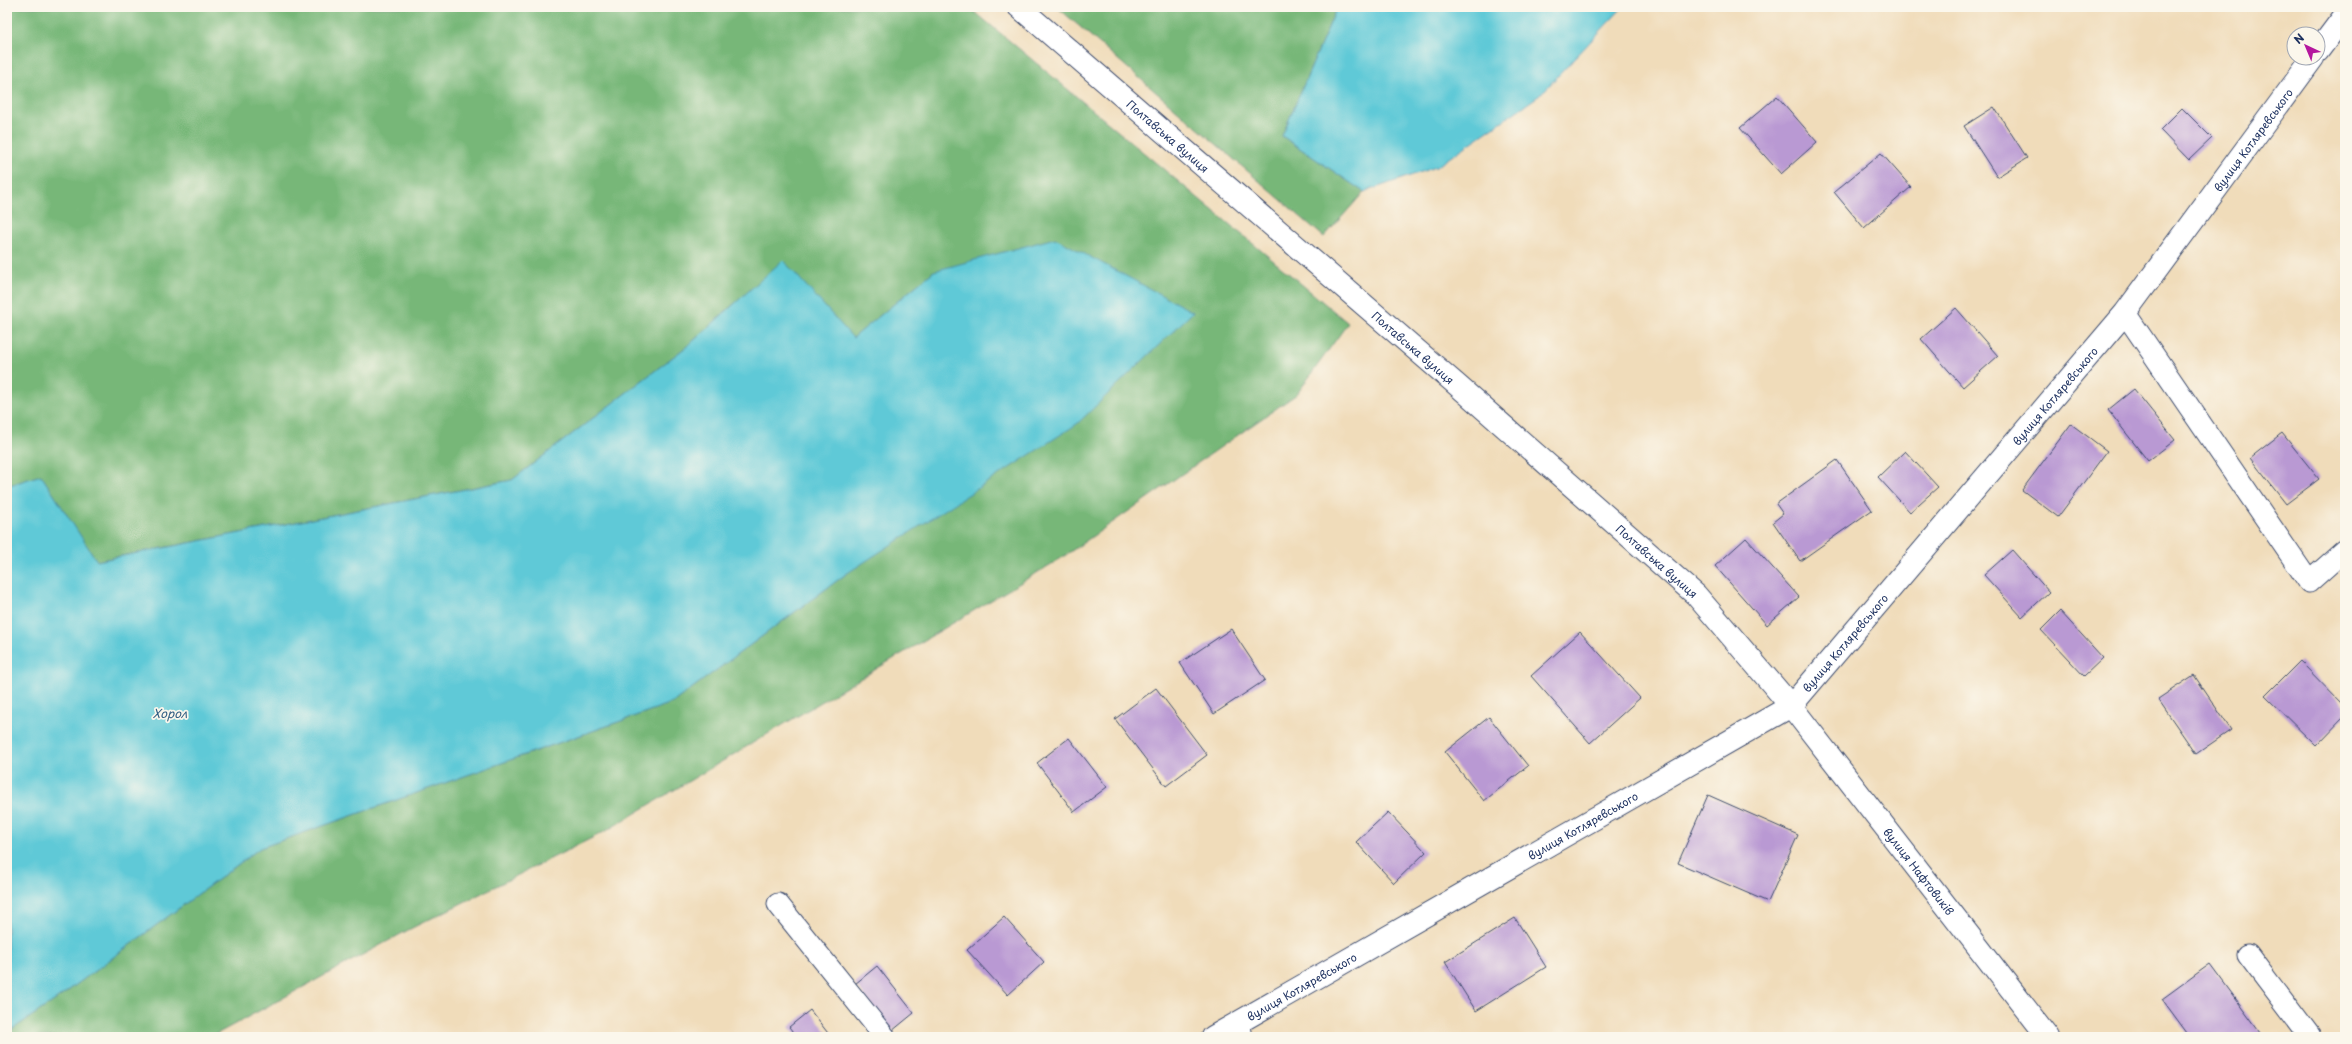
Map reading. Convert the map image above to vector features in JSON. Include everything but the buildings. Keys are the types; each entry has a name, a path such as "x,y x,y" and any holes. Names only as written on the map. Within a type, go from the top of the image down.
{"street":[{"name":"Полтавська вулиця","path":"1019,7 1457,385 1696,595 1791,706"},
{"path":"2326,40 2345,15"},
{"name":"вулиця Котляревського","path":"1214,1037 1241,1030 1791,706 2125,313 2307,66"},
{"name":"вулиця Нафтовиків","path":"1791,706 2048,1037"}],"lane":[{"path":"2125,313 2309,582 2345,550"},
{"path":"778,904 886,1037"},
{"path":"2248,955 2310,1037"}],"green space":[{"path":"7,7 969,7 1348,323 1297,394 1060,559 604,832 412,928 211,1037 7,1037 7,1033 61,996 260,848 672,703 846,574 934,271 853,338 735,303 690,344 512,480 96,561 41,475 7,486"},
{"path":"1057,7 1337,7 1282,136 1364,192 1324,237"}],"water":[{"path":"1337,7 1623,7 1540,95 1436,167 1364,192 1282,136"},
{"name":"Хорол","path":"1055,238 1193,312 1077,424 846,574 672,703 260,848 61,996 7,1033 7,486 41,475 97,561 512,480 690,344 783,260 853,338 934,271"}]}
